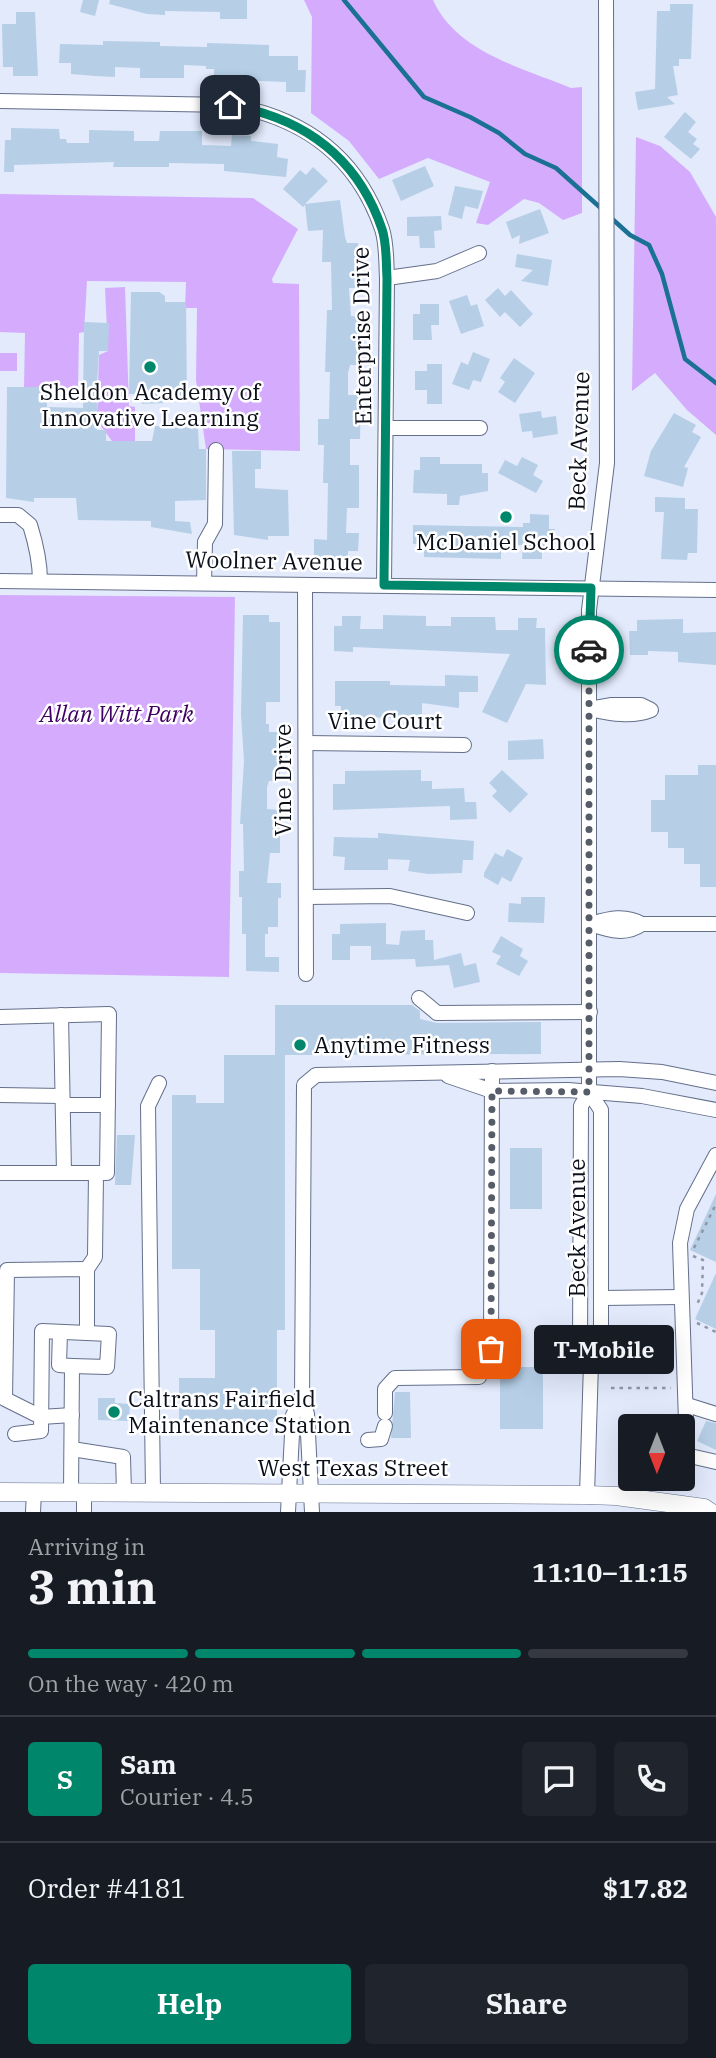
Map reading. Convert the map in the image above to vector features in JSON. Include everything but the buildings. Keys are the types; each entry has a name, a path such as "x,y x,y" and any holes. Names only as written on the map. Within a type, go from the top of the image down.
{"main road":[{"name":"West Texas Street","path":"0,1492 310,1492 587,1504 616,1496 710,1507"}],"street":[{"name":"Beck Avenue","path":"591,1363 580,1350 581,1106 589,1092 590,1070 591,588 607,463 606,0"},
{"name":"Enterprise Drive","path":"0,101 230,105 259,110 293,123 321,141 348,166 369,199 383,232 387,278 384,585"},
{"path":"387,278 437,271 479,253"},
{"path":"387,428 480,428"},
{"path":"204,583 205,549 215,524 216,450"},
{"path":"0,515 18,515 30,526 32,542 40,556 40,581"},
{"name":"Woolner Avenue","path":"0,581 716,590"},
{"name":"Vine Drive","path":"305,585 306,974"},
{"name":"Vine Court","path":"306,743 464,745"},
{"path":"307,897 390,896 467,913"},
{"path":"590,924 613,918 632,918 642,924 716,924"},
{"path":"419,998 436,1013 590,1012"},
{"path":"0,1017 109,1014 107,1173 0,1173"},
{"path":"61,1015 64,1173"},
{"path":"312,1512 307,1414 302,1400 304,1085 316,1075 444,1075 492,1071 590,1070 662,1072 716,1083"},
{"path":"491,1349 492,1071"},
{"path":"444,1075 492,1091 589,1092 655,1097 716,1110"},
{"path":"153,1492 148,1106 159,1083"},
{"name":"Beck Avenue","path":"587,1504 591,1363 601,1349 601,1110 589,1092"},
{"path":"0,1096 108,1105"},
{"path":"716,1155 687,1209 680,1243 690,1456 716,1462"},
{"path":"87,1333 87,1269 95,1257 96,1173"},
{"path":"72,1415 41,1416 5,1399 3,1270 87,1269"},
{"path":"601,1298 681,1297"},
{"path":"15,1434 41,1431 42,1331 108,1334 107,1367 59,1365 60,1332"},
{"path":"72,1366 72,1448 78,1493 84,1512"},
{"path":"368,1440 382,1439 385,1389 390,1380 479,1377"},
{"path":"288,1512 293,1415 302,1400"},
{"path":"687,1405 716,1414"},
{"path":"72,1448 124,1457 124,1492"},
{"path":"33,1512 34,1492"}],"path":[{"path":"694,1311 702,1293 704,1259 691,1255 716,1203"},
{"path":"691,1320 716,1332"},
{"path":"611,1388 686,1388"}],"green space":[{"path":"304,0 433,0 444,18 474,45 512,65 571,88 582,87 582,213 563,220 539,203 524,199 488,225 476,223 490,182 428,158 379,179 349,141 311,113 312,17"},
{"path":"636,137 660,146 690,172 716,217 716,435 687,410 655,373 632,391"},
{"path":"0,194 253,198 298,229 272,279 273,283 299,284 300,451 206,449 196,380 197,308 185,308 186,282 87,281 84,332 79,333 78,388 24,387 25,333 0,332"},
{"path":"125,287 129,406 135,407 135,441 112,441 97,421 99,355 108,351 105,288"},
{"path":"0,353 17,353 17,371 0,371"},
{"name":"Allan Witt Park","path":"0,595 235,597 229,977 0,973"}],"waterway":[{"path":"344,0 424,97 470,117 499,133 525,154 556,168 603,210"},
{"path":"609,216 630,235 649,245 662,274 685,359 716,383"}],"way so far":[{"path":"491,1349 492,1091 589,1092 589,650"}],"place":[{"name":"Sheldon Academy of Innovative Learning","path":"150,367"},
{"name":"McDaniel School","path":"506,517"},
{"name":"Anytime Fitness","path":"300,1045"},
{"name":"T-Mobile","path":"491,1349"},
{"name":"Caltrans Fairfield Maintenance Station","path":"114,1412"}],"route":[{"path":"230,105 259,110 293,123 321,141 348,166 369,199 383,232 387,278 384,585 591,588 589,650"}]}
